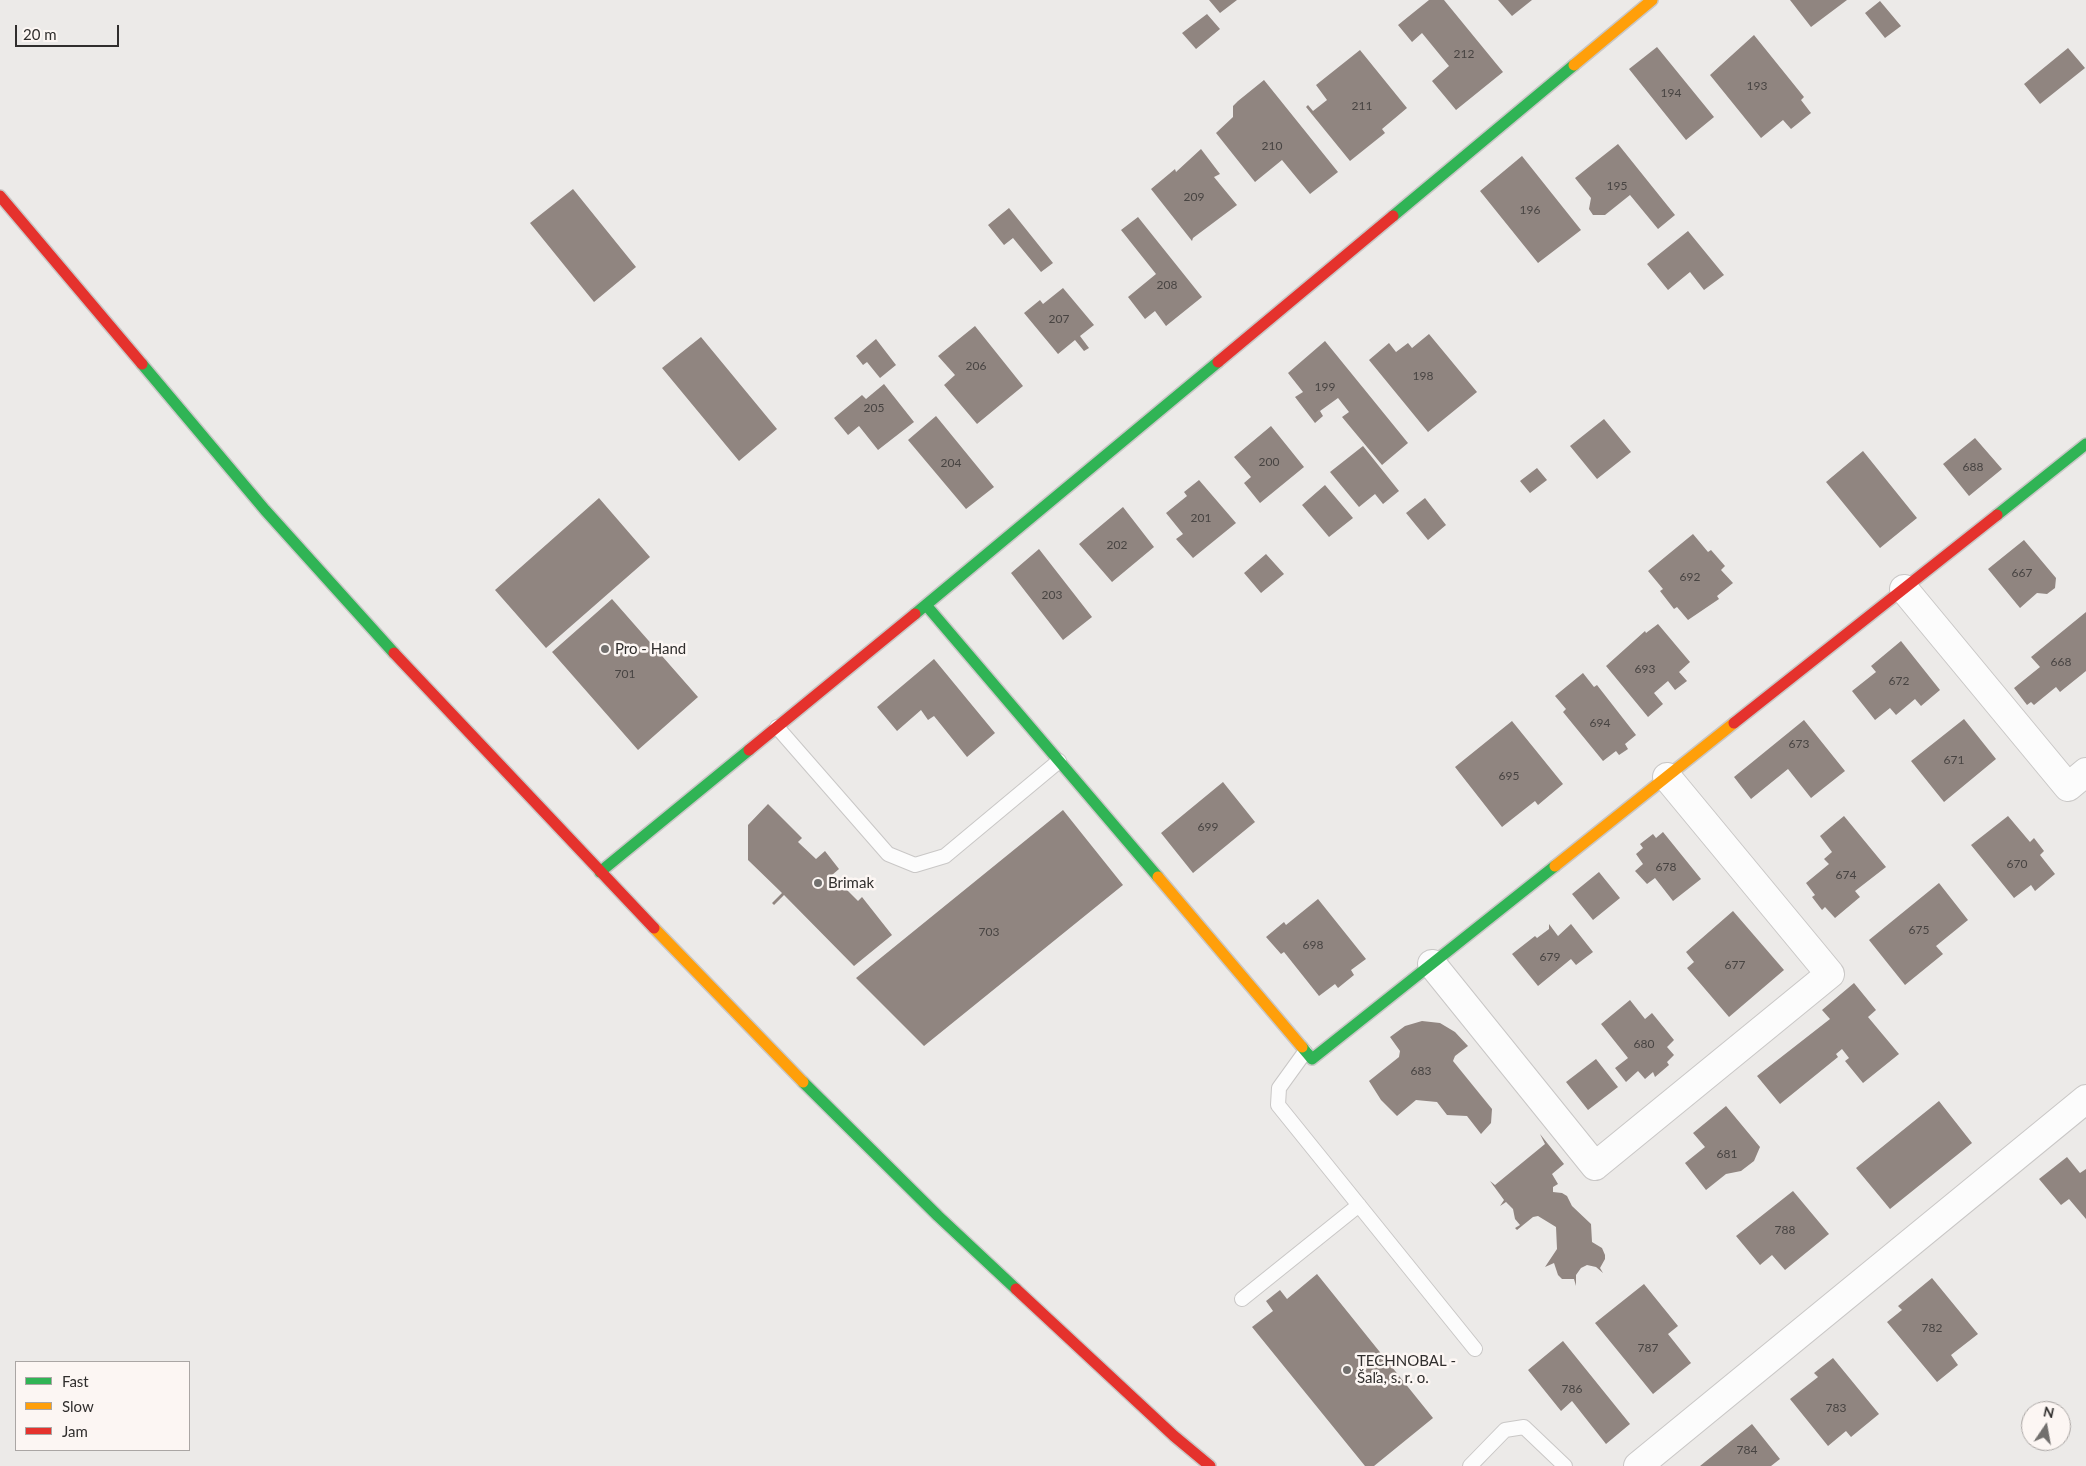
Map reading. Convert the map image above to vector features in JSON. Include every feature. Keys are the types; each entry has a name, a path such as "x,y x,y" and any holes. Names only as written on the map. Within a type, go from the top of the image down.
{"street":[{"path":"600,872 926,605 1652,0"},
{"path":"0,196 265,510 429,692 735,1014 938,1216 1174,1436 1210,1466"},
{"path":"926,605 1312,1059 2086,444"},
{"path":"1904,589 2068,787 2086,772"},
{"path":"1432,964 1595,1166 1830,974 1667,777"},
{"path":"1638,1466 2086,1099"}],"lane":[{"path":"777,727 888,854 914,865 945,856 1059,761"},
{"path":"1306,1052 1279,1088 1278,1105 1475,1350"},
{"path":"1242,1299 1359,1205"},
{"path":"1470,1466 1505,1430 1524,1427 1565,1466"}],"building":[{"path":"1209,0 1237,0 1220,13"},
{"path":"1429,0 1444,0 1503,72 1456,110 1432,81 1449,66 1422,33 1412,42 1398,25"},
{"path":"1498,0 1532,0 1512,16"},
{"path":"1790,0 1847,0 1811,27"},
{"path":"1880,1 1901,26 1885,38 1865,13"},
{"path":"1207,14 1220,29 1196,49 1182,33"},
{"path":"1754,35 1804,97 1801,100 1811,113 1791,129 1783,120 1761,138 1710,75"},
{"path":"1657,47 1714,117 1686,140 1629,69"},
{"path":"2068,48 2085,68 2040,104 2024,84"},
{"path":"1360,50 1407,108 1382,129 1385,133 1350,161 1306,107 1308,105 1313,111 1327,100 1316,85"},
{"path":"1264,80 1338,172 1310,194 1282,160 1255,182 1216,133 1233,117 1233,106"},
{"path":"1618,144 1675,215 1658,229 1630,195 1605,215 1593,215 1589,209 1591,198 1575,178"},
{"path":"1201,149 1220,174 1214,177 1237,205 1193,238 1192,241 1151,189 1175,169 1176,172"},
{"path":"1522,156 1581,230 1538,263 1480,191"},
{"path":"573,189 636,267 594,302 530,223"},
{"path":"1009,208 1053,263 1041,272 1013,238 1004,245 988,225"},
{"path":"1138,217 1202,297 1166,326 1155,311 1145,319 1128,297 1156,274 1121,230"},
{"path":"1688,231 1724,275 1704,290 1690,272 1668,290 1647,264"},
{"path":"1063,288 1094,325 1080,336 1089,348 1084,351 1075,340 1058,354 1024,313 1040,300 1043,304"},
{"path":"975,326 1023,386 977,424 944,385 955,375 938,356"},
{"path":"1429,334 1477,392 1428,432 1369,360 1389,343 1396,352 1408,343 1412,348"},
{"path":"701,337 777,429 739,461 662,368"},
{"path":"876,339 896,365 880,378 867,362 863,365 856,356"},
{"path":"1325,341 1408,443 1382,465 1342,417 1349,412 1338,398 1320,411 1323,416 1315,423 1295,397 1303,392 1288,373"},
{"path":"884,384 914,422 878,450 859,426 848,435 834,418 862,395 866,399"},
{"path":"936,416 994,487 966,509 908,440"},
{"path":"1604,419 1631,452 1597,479 1570,446"},
{"path":"1271,426 1304,467 1260,503 1244,483 1251,477 1234,457"},
{"path":"1975,438 2002,469 1969,496 1943,464"},
{"path":"1363,446 1399,491 1383,504 1375,494 1359,507 1330,472"},
{"path":"1863,451 1917,518 1880,548 1826,482"},
{"path":"1537,468 1547,480 1530,493 1520,481"},
{"path":"1199,480 1236,523 1193,558 1176,539 1183,534 1166,513 1187,496 1184,492"},
{"path":"1325,485 1353,518 1329,537 1302,505"},
{"path":"599,498 650,557 546,648 495,590"},
{"path":"1425,498 1446,525 1428,540 1406,513"},
{"path":"1123,507 1154,547 1112,582 1079,544"},
{"path":"1693,534 1708,552 1711,550 1725,566 1721,570 1733,583 1717,596 1719,599 1688,620 1677,607 1674,609 1660,591 1663,589 1648,571"},
{"path":"2024,540 2056,578 2055,588 2047,594 2037,593 2020,608 1988,569"},
{"path":"1039,549 1092,617 1063,640 1011,573"},
{"path":"1266,554 1284,574 1261,593 1244,573"},
{"path":"612,599 698,697 638,750 552,652"},
{"path":"2086,612 2086,671 2060,692 2056,687 2034,705 2031,702 2027,705 2014,688 2040,667 2031,657"},
{"path":"1658,624 1690,662 1679,672 1687,681 1675,690 1668,681 1654,693 1663,704 1648,717 1606,666 1645,631 1646,633"},
{"path":"1901,641 1940,690 1921,706 1915,699 1896,715 1890,708 1875,720 1852,691 1876,672 1871,666"},
{"path":"934,659 995,733 967,757 934,716 928,720 921,710 897,731 877,707"},
{"path":"1583,673 1594,687 1597,685 1636,735 1625,744 1628,749 1619,755 1616,751 1603,761 1563,712 1566,709 1555,696"},
{"path":"1964,719 1996,759 1944,802 1911,761"},
{"path":"1804,720 1845,771 1811,798 1788,769 1751,799 1734,777"},
{"path":"1512,721 1563,784 1538,805 1535,801 1502,827 1455,767"},
{"path":"1223,782 1255,822 1193,873 1161,833"},
{"path":"768,804 802,838 798,842 816,859 825,851 839,869 832,875 858,901 862,897 892,935 854,966 784,895 774,905 772,903 782,893 748,860 748,825"},
{"path":"1063,810 1123,885 924,1046 856,978"},
{"path":"1844,816 1886,867 1855,891 1860,897 1835,918 1825,907 1822,910 1812,897 1815,895 1806,883 1829,864 1824,859 1832,852 1820,836"},
{"path":"2008,816 2030,842 2034,838 2044,851 2040,855 2055,874 2035,891 2031,885 2014,898 1971,845"},
{"path":"1663,832 1701,879 1673,901 1655,878 1647,884 1635,871 1643,864 1636,854 1643,848 1640,844 1653,834 1656,838"},
{"path":"1599,872 1620,898 1593,920 1572,894"},
{"path":"1939,883 1968,920 1936,946 1943,954 1905,985 1869,940"},
{"path":"1318,899 1366,959 1351,970 1354,975 1338,988 1335,984 1319,996 1284,952 1281,954 1266,937 1284,922 1286,925"},
{"path":"1733,911 1784,970 1729,1017 1687,968 1694,962 1686,952"},
{"path":"1549,924 1558,936 1571,924 1593,952 1576,965 1571,959 1538,986 1512,954 1535,936 1537,938 1549,929"},
{"path":"1854,983 1876,1010 1868,1017 1899,1054 1863,1083 1845,1061 1849,1058 1842,1049 1836,1054 1838,1057 1780,1104 1757,1076 1830,1019 1822,1010"},
{"path":"1630,1000 1645,1019 1652,1013 1674,1040 1667,1047 1674,1055 1667,1062 1669,1065 1655,1077 1653,1072 1645,1079 1638,1071 1626,1082 1615,1068 1628,1058 1601,1024"},
{"path":"1422,1021 1440,1023 1455,1032 1468,1046 1455,1056 1453,1061 1492,1109 1491,1123 1481,1134 1467,1116 1447,1115 1437,1102 1416,1100 1397,1116 1381,1100 1369,1081 1399,1057 1400,1051 1390,1037 1405,1026"},
{"path":"1596,1059 1618,1087 1588,1110 1566,1082"},
{"path":"1939,1101 1972,1143 1890,1209 1856,1168"},
{"path":"1726,1106 1760,1147 1754,1161 1741,1171 1726,1174 1706,1190 1685,1163 1705,1147 1693,1133"},
{"path":"1540,1134 1564,1164 1552,1174 1558,1184 1553,1187 1553,1192 1562,1193 1567,1196 1572,1206 1591,1224 1592,1242 1602,1248 1605,1255 1600,1268 1603,1273 1596,1267 1587,1265 1581,1268 1576,1275 1576,1286 1574,1279 1562,1279 1558,1275 1554,1263 1545,1267 1557,1249 1556,1227 1538,1216 1533,1217 1517,1230 1515,1228 1520,1225 1515,1219 1513,1209 1506,1202 1500,1206 1504,1200 1490,1181 1495,1185 1545,1144"},
{"path":"2067,1157 2080,1173 2086,1169 2086,1219 2069,1199 2061,1205 2039,1179"},
{"path":"1793,1191 1829,1234 1785,1270 1772,1255 1760,1265 1736,1236"},
{"path":"1317,1274 1433,1418 1374,1466 1365,1466 1252,1327 1273,1311 1266,1301 1280,1290 1287,1299"},
{"path":"1932,1278 1978,1334 1951,1355 1958,1365 1937,1382 1887,1322 1902,1310 1898,1306"},
{"path":"1644,1284 1678,1326 1668,1334 1691,1363 1653,1394 1595,1323"},
{"path":"1563,1341 1630,1424 1606,1444 1572,1401 1561,1411 1528,1370"},
{"path":"1833,1358 1879,1414 1851,1437 1846,1431 1828,1446 1790,1399 1818,1377 1814,1373"},
{"path":"1752,1424 1780,1459 1771,1466 1700,1466"}],"traffic: fast":[{"path":"1393,216 1574,65"},
{"path":"915,614 1218,362"},
{"path":"142,364 265,510 394,653"},
{"path":"1997,515 2086,444"},
{"path":"926,605 1158,877"},
{"path":"600,872 749,750"},
{"path":"1302,1047 1312,1059 1555,866"},
{"path":"803,1082 938,1216 1016,1289"}],"traffic: slow":[{"path":"1574,65 1652,0"},
{"path":"1555,866 1734,723"},
{"path":"1158,877 1302,1047"},
{"path":"654,928 803,1082"}],"traffic: jam":[{"path":"0,196 142,364"},
{"path":"1218,362 1393,216"},
{"path":"1734,723 1997,515"},
{"path":"749,750 915,614"},
{"path":"394,653 654,928"},
{"path":"1016,1289 1174,1436 1210,1466"}],"place":[{"name":"Pro - Hand","path":"605,649"},
{"name":"Brimak","path":"818,883"},
{"name":"TECHNOBAL - Šaľa, s. r. o.","path":"1347,1370"}]}
